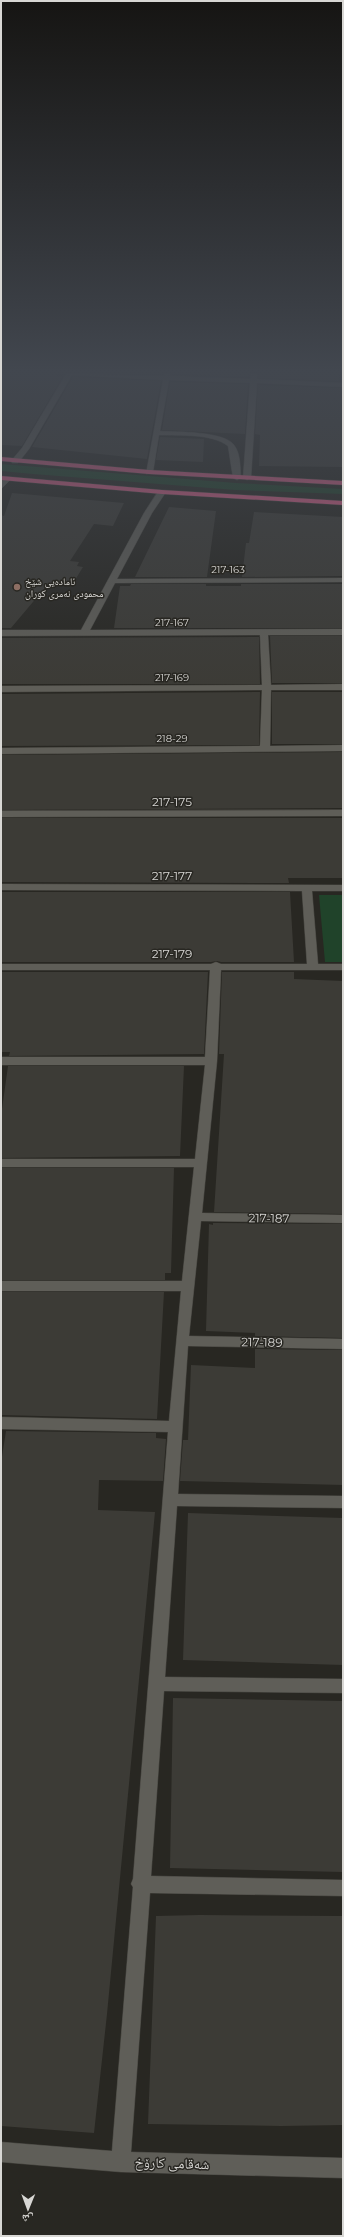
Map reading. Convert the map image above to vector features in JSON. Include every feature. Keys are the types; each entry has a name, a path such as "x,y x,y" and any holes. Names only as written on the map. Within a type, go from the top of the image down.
{"highway":[{"path":"255,478 343,483"},
{"path":"4,479 162,492 343,503"}],"street":[{"path":"1,487 4,479"},
{"path":"84,633 148,513 162,492"},
{"name":"217-163","path":"112,581 343,580"},
{"name":"217-167","path":"1,633 343,632"},
{"path":"264,633 266,688 265,748"},
{"name":"217-169","path":"1,689 343,687"},
{"name":"218-29","path":"1,751 343,748"},
{"name":"217-175","path":"1,814 343,813"},
{"name":"217-177","path":"1,888 343,888"},
{"path":"307,888 313,967"},
{"path":"121,2162 140,1884 175,1427 187,1286 196,1218 211,1061 216,965"},
{"name":"217-179","path":"1,967 216,965 343,967"},
{"path":"1,1061 211,1061"},
{"path":"1,1163 201,1163"},
{"name":"217-187","path":"196,1218 343,1219"},
{"path":"1,1286 187,1286"},
{"name":"217-189","path":"182,1341 343,1344"},
{"path":"1,1423 175,1427"},
{"path":"170,1500 343,1502"},
{"path":"156,1684 343,1686"},
{"path":"140,1884 343,1888"},
{"name":"شەقامی کارۆخ","path":"1,2152 121,2162 343,2168"}],"green space":[{"path":"88,478 179,478 343,489 343,494 235,490"},
{"path":"319,895 343,895 343,962 325,962"}],"building":[{"path":"12,493 124,503 113,526 94,524 70,561 79,562 77,566 83,567 72,585 49,583 11,628 1,628 1,515 4,516"},
{"path":"169,507 216,511 207,577 135,577"},
{"path":"254,512 343,517 343,576 242,577 246,543 249,543"},
{"path":"131,584 206,584 206,586 241,586 241,584 343,584 343,628 114,628 120,586 130,586"},
{"path":"270,636 343,636 343,683 272,683"},
{"path":"259,637 260,684 1,684 1,638"},
{"path":"260,692 259,745 1,746 1,694"},
{"path":"272,692 343,692 343,744 272,744"},
{"path":"343,752 343,808 1,810 1,755"},
{"path":"1,818 343,818 343,878 288,878 289,883 1,882"},
{"path":"1,892 290,892 294,962 1,962"},
{"path":"1,972 208,972 204,1054 9,1056 10,1052 1,1052"},
{"path":"222,972 294,972 294,979 343,981 343,1214 214,1212 224,1054 219,1054"},
{"path":"8,1066 184,1066 180,1156 1,1158 1,1116"},
{"path":"1,1168 174,1168 171,1273 165,1273 165,1280 1,1280"},
{"path":"213,1223 343,1224 343,1338 255,1336 255,1333 206,1331 209,1224 213,1225"},
{"path":"1,1292 164,1292 157,1419 1,1415"},
{"path":"255,1349 343,1350 343,1485 180,1481 183,1440 188,1440 191,1365 255,1368"},
{"path":"6,1431 156,1433 156,1438 166,1439 163,1481 99,1480 98,1510 155,1512 107,2014 94,2133 1,2126 1,1463"},
{"path":"188,1513 343,1518 343,1665 183,1660"},
{"path":"173,1698 343,1701 343,1872 170,1868"},
{"path":"156,1916 343,1916 343,2125 281,2126 148,2124"}],"place":[{"name":"ئامادەیی شێخ محمودی نەمری کوران","path":"17,587"}]}
